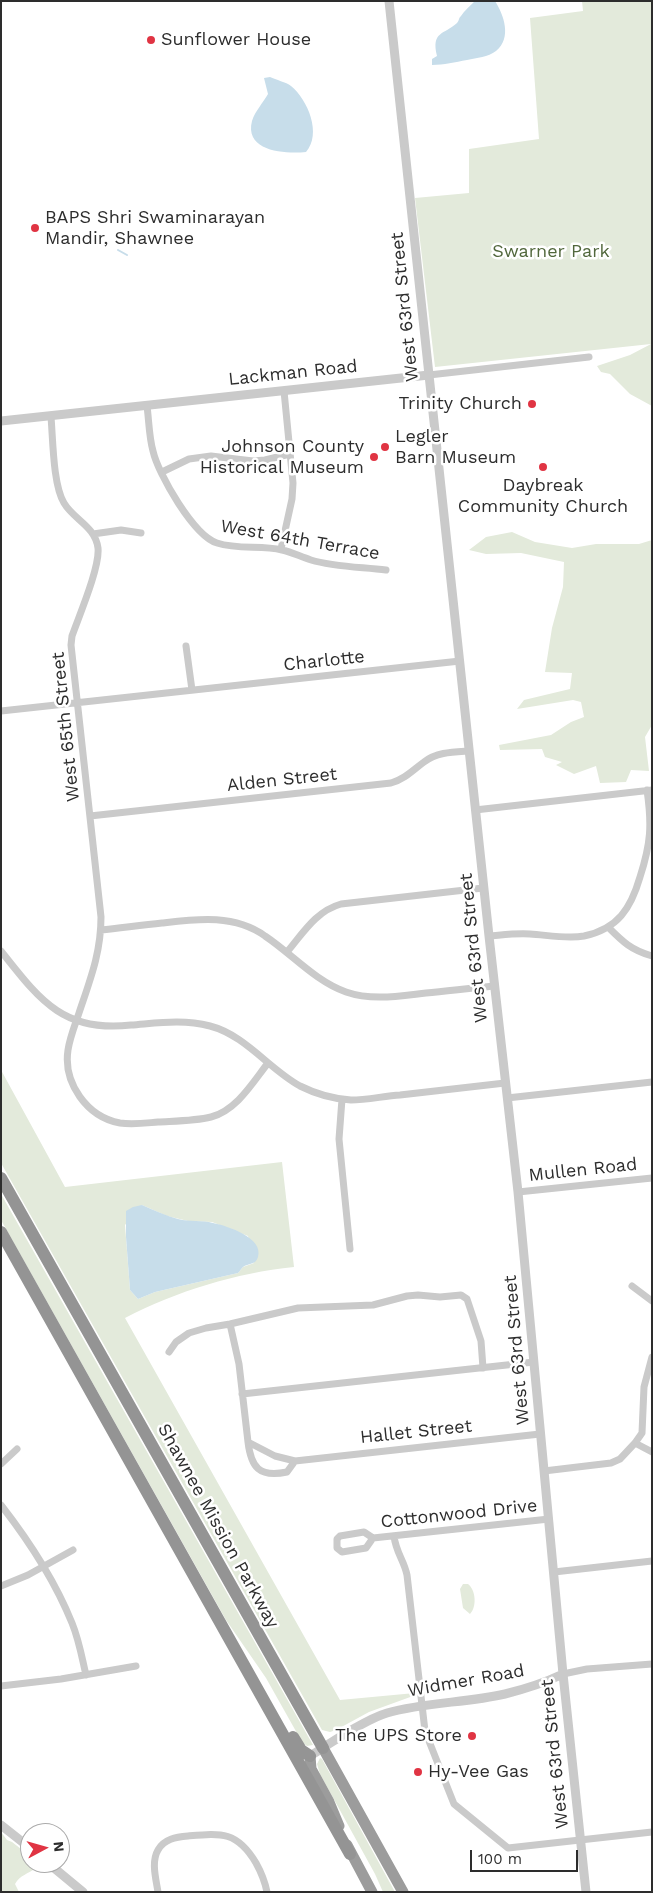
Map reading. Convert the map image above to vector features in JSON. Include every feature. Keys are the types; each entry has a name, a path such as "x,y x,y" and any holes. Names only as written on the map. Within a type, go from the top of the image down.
{"highway":[{"name":"Shawnee Mission Parkway","path":"1,1178 404,1892"},
{"path":"1,1232 372,1892"},
{"path":"244,1665 282,1718 301,1750 310,1756 311,1768 330,1802 350,1854"}],"street":[{"name":"West 63rd Street","path":"389,1 488,936 518,1192 563,1674 586,1892"},
{"name":"Lackman Road","path":"1,421 589,357"},
{"path":"281,549 292,499 293,483 284,390"},
{"name":"West 64th Terrace","path":"147,406 152,450 156,463 194,526 208,538 216,543 233,547 281,549 325,563 386,570"},
{"path":"51,417 60,494 70,511 90,528 93,534 121,530 141,533"},
{"path":"162,472 188,459 211,456 259,461 290,454"},
{"name":"West 65th Street","path":"93,534 98,546 97,560 72,636 71,645 101,930 99,952 70,1041 68,1063 72,1082 86,1104 107,1119 119,1123 143,1124 200,1119 221,1114 237,1102 268,1063"},
{"path":"186,646 192,690"},
{"name":"Charlotte","path":"1,711 460,661"},
{"name":"Alden Street","path":"90,816 391,782 409,774 434,756 469,751"},
{"path":"475,810 649,790 650,822 648,852 632,901 617,920 608,927 582,936 517,934 488,936"},
{"path":"288,952 314,919 331,907 341,904 483,888"},
{"path":"101,930 212,919 245,925 261,933 326,982 346,992 364,996 395,996 494,986"},
{"path":"608,927 622,942 631,948 652,956"},
{"path":"1,951 40,998 62,1014 103,1026 180,1021 196,1022 213,1027 238,1039 268,1063 306,1089 329,1097 358,1099 506,1083"},
{"path":"507,1098 652,1082"},
{"path":"342,1099 339,1139 350,1249"},
{"name":"Mullen Road","path":"518,1192 652,1178"},
{"path":"632,1286 652,1301"},
{"path":"169,1352 176,1342 189,1333 298,1308 373,1305 418,1295 440,1297 460,1295 467,1299 481,1341 483,1368"},
{"name":"Hallet Street","path":"230,1324 239,1364 251,1461 258,1469 267,1473 277,1474 287,1472 295,1461"},
{"path":"544,1471 611,1463 620,1459 642,1433 644,1387 652,1357"},
{"path":"242,1394 534,1362"},
{"name":"Hallet Street","path":"248,1442 276,1456 295,1461 540,1434"},
{"path":"635,1443 652,1452"},
{"path":"1,1464 17,1448"},
{"path":"1,1505 43,1566 73,1624 86,1675"},
{"name":"Cottonwood Drive","path":"373,1538 366,1548 342,1552 337,1548 336,1539 340,1536 364,1532 373,1538 549,1519"},
{"path":"394,1536 396,1549 405,1566 407,1575 420,1706 425,1731 454,1804 508,1848 652,1832"},
{"path":"1,1586 28,1575 73,1550"},
{"path":"554,1572 652,1561"},
{"name":"Widmer Road","path":"310,1756 385,1713 504,1694 546,1682 563,1674 587,1669 652,1664"},
{"path":"1,1686 86,1675 136,1666"},
{"path":"1,1825 20,1840"},
{"path":"158,1892 155,1856 158,1849 164,1843 178,1837 214,1834 233,1838 242,1844 259,1869 266,1892"},
{"path":"60,1873 83,1892"}],"green space":[{"name":"Swarner Park","path":"582,1 652,1 652,406 630,394 610,374 601,372 597,366 630,355 651,344 435,367 415,198 469,193 469,149 539,139 530,18 583,11"},
{"path":"512,532 535,542 572,548 596,544 639,544 652,540 652,725 645,737 649,771 631,770 626,782 600,783 596,766 574,774 556,765 562,762 545,757 542,749 500,750 499,745 551,735 571,722 584,717 581,702 573,700 517,709 524,700 570,689 572,673 545,672 552,628 563,587 564,562 521,553 486,554 469,550 486,537"},
{"path":"1,1070 65,1187 282,1162 294,1267 250,1274 207,1285 165,1299 125,1318 340,1700 415,1693 413,1696 369,1712 336,1730 330,1732 322,1730 1,1163","holes":["142,1205 167,1216 188,1221 212,1222 248,1236 254,1263 243,1267 238,1273 155,1292 138,1299 130,1290 125,1225"]},
{"path":"1,1194 313,1745 307,1746 302,1742 266,1678 226,1620 1,1220"},
{"path":"463,1584 468,1584 474,1594 475,1603 470,1614 463,1608 460,1589"},
{"path":"320,1758 395,1892 383,1892 320,1774 317,1764"},
{"path":"1,1832 7,1840 20,1848 20,1873 28,1873 15,1884 19,1892 1,1892"}],"water":[{"path":"475,1 495,1 505,26 504,40 501,46 493,53 482,57 432,65 432,59 437,56 437,38 457,23 464,12"},
{"path":"270,77 291,86 307,108 313,127 313,136 311,145 306,152 268,149 254,139 251,131 252,121 268,94 264,78"},
{"path":"142,1205 178,1219 209,1222 235,1230 256,1244 258,1250 257,1260 243,1267 238,1273 155,1292 138,1299 130,1290 126,1211"}],"waterway":[{"path":"118,250 127,255"}],"place":[{"name":"Sunflower House","path":"151,40"},
{"name":"BAPS Shri Swaminarayan Mandir, Shawnee","path":"35,228"},
{"name":"Trinity Church","path":"532,404"},
{"name":"Legler Barn Museum","path":"385,447"},
{"name":"Johnson County Historical Museum","path":"374,457"},
{"name":"Daybreak Community Church","path":"543,467"},
{"name":"The UPS Store","path":"472,1736"},
{"name":"Hy-Vee Gas","path":"418,1772"}]}
